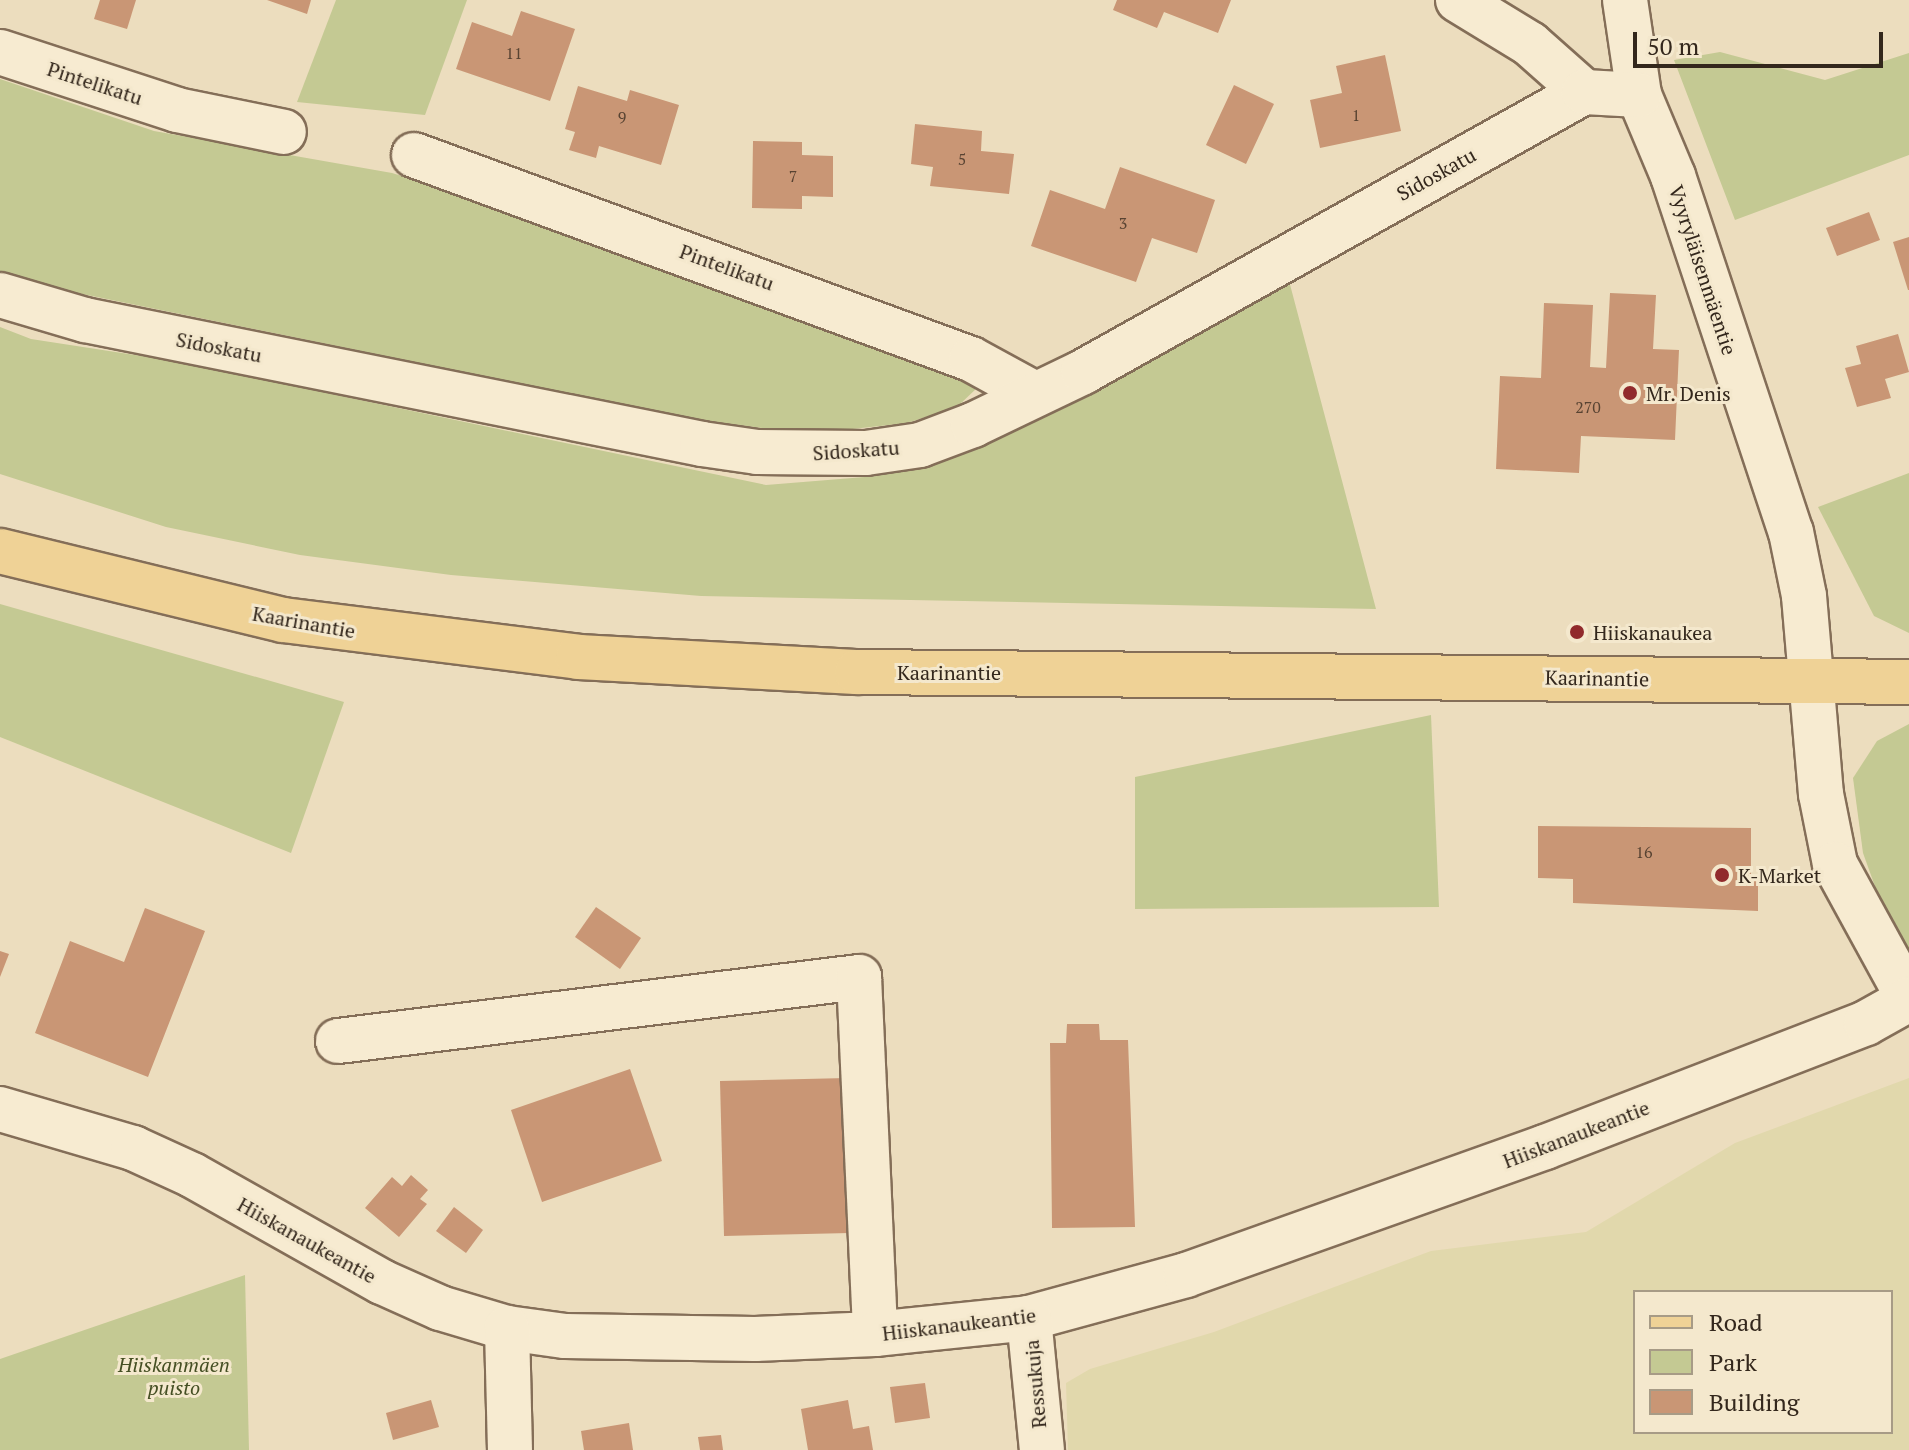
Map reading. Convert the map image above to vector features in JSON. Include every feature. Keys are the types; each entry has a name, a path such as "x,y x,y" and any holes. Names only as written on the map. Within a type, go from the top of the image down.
{"main road":[{"name":"Kaarinantie","path":"0,551 283,620 578,657 857,672 1909,682"}],"street":[{"path":"1458,0 1549,58 1584,92 1639,95"},
{"name":"Vyyryläisenmäentie","path":"1625,0 1639,95 1673,176 1791,532 1804,596 1811,681"},
{"name":"Pintelikatu","path":"0,52 177,110 284,132"},
{"name":"Sidoskatu","path":"0,295 101,323 757,452 866,453 920,445 973,425 1033,393 1083,372 1584,92"},
{"name":"Pintelikatu","path":"414,155 971,359 1033,393"},
{"name":"Hiiskanaukeantie","path":"0,1109 133,1148 192,1175 382,1282 440,1308 507,1328 565,1336 739,1339 875,1334 1029,1318 1186,1275 1429,1190 1866,1023 1909,999 1835,864 1821,794 1811,681"},
{"path":"338,1041 859,977 875,1334"},
{"name":"Ressukuja","path":"1029,1318 1042,1450"},
{"path":"507,1328 510,1450"}],"shaded area":[{"path":"1909,1078 1909,1450 1068,1450 1066,1383 1090,1369 1214,1332 1431,1251 1586,1232 1735,1143"}],"green space":[{"path":"336,0 467,0 425,115 297,102"},
{"path":"1720,52 1825,80 1909,53 1909,155 1735,220 1674,60"},
{"path":"0,79 154,131 392,173 501,207 978,387 957,407 907,423 807,434 694,419 48,287 0,273"},
{"path":"1288,277 1376,609 701,596 451,575 300,555 166,527 0,474 0,327 31,339 174,361 766,485 877,476 968,453 1062,407"},
{"path":"1909,473 1909,633 1874,616 1818,507"},
{"path":"0,604 344,702 291,853 0,737"},
{"path":"1431,715 1439,907 1135,909 1135,777"},
{"path":"1909,724 1909,952 1881,903 1863,853 1853,778 1877,741"},
{"name":"Hiiskanmäen puisto","path":"245,1275 249,1450 0,1450 0,1359"}],"building":[{"path":"100,0 136,0 127,29 94,19"},
{"path":"267,0 311,0 307,14"},
{"path":"1117,0 1231,0 1218,33 1164,12 1157,28 1113,10"},
{"path":"521,11 575,29 550,101 456,69 472,22 512,36"},
{"path":"1385,55 1401,131 1320,148 1310,100 1342,93 1336,66"},
{"path":"1234,85 1274,104 1246,164 1206,145"},
{"path":"578,86 627,101 630,90 679,105 661,165 599,146 596,158 569,150 575,132 565,129"},
{"path":"915,124 982,131 981,151 1014,154 1009,194 930,186 933,167 911,164"},
{"path":"753,141 802,142 802,155 833,156 833,197 802,196 802,209 752,208"},
{"path":"1120,167 1215,200 1197,253 1152,238 1136,282 1031,246 1050,190 1105,209"},
{"path":"1869,212 1880,240 1837,256 1826,228"},
{"path":"1909,237 1909,290 1908,290 1893,242"},
{"path":"1610,293 1656,295 1653,349 1679,350 1675,440 1581,436 1579,473 1496,469 1500,376 1541,378 1544,303 1593,305 1590,367 1606,368"},
{"path":"1898,334 1909,372 1885,379 1891,398 1857,407 1845,368 1861,364 1856,346"},
{"path":"1538,826 1751,828 1751,876 1758,876 1758,911 1573,903 1573,879 1538,878"},
{"path":"596,907 641,938 620,969 575,937"},
{"path":"145,908 205,931 148,1077 35,1033 70,941 124,962"},
{"path":"0,951 9,954 0,977"},
{"path":"1067,1024 1099,1024 1100,1040 1128,1040 1135,1227 1052,1228 1050,1043 1066,1043"},
{"path":"630,1069 662,1161 542,1202 511,1110"},
{"path":"847,1078 850,1233 724,1236 720,1081"},
{"path":"411,1175 428,1190 420,1199 427,1204 399,1237 365,1208 392,1177 402,1186"},
{"path":"454,1207 483,1230 466,1253 436,1231"},
{"path":"925,1383 930,1418 895,1423 890,1387"},
{"path":"431,1400 439,1427 393,1440 386,1413"},
{"path":"848,1400 853,1429 869,1426 873,1450 808,1450 801,1409"},
{"path":"629,1423 633,1450 584,1450 581,1431"},
{"path":"721,1435 723,1450 700,1450 698,1437"}],"place":[{"name":"Mr. Denis","path":"1630,393"},
{"name":"Hiiskanaukea","path":"1577,632"},
{"name":"K-Market","path":"1722,875"}]}
